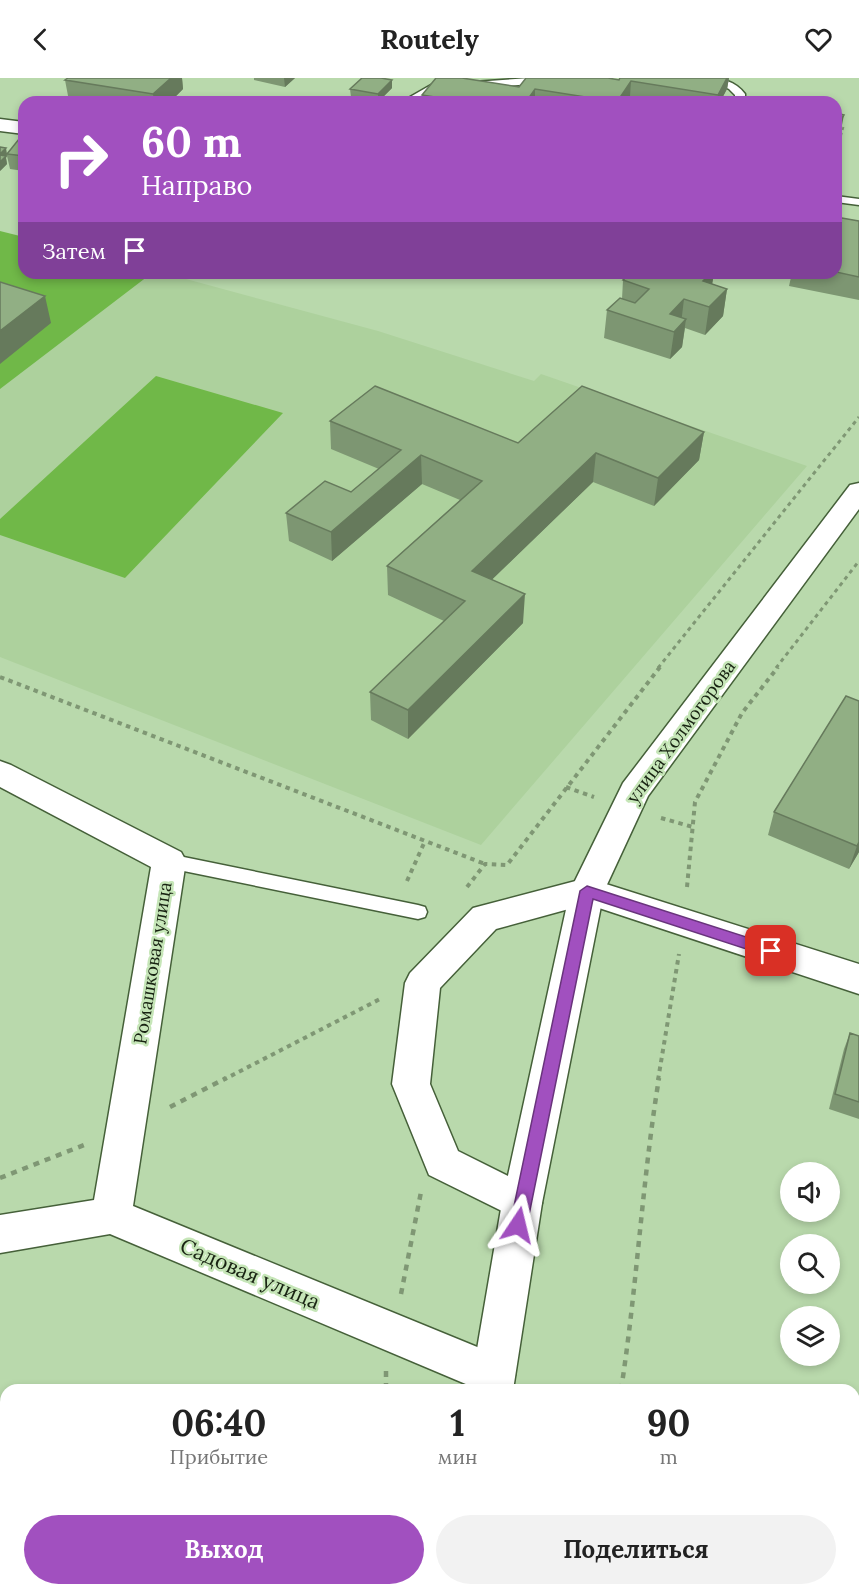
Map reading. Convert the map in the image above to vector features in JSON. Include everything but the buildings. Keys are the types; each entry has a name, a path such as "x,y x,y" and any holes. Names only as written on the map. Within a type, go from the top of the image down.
{"street":[{"path":"0,125 18,127"},
{"name":"улица Холмогорова","path":"493,1383 522,1203 587,891 634,791 859,491"},
{"name":"Ромашковая улица","path":"0,773 169,861 111,1216"},
{"path":"522,1203 443,1163 411,1084 423,983 485,918 587,891 859,979"},
{"path":"0,1234 111,1216"},
{"name":"Садовая улица","path":"111,1216 387,1331 493,1383"}],"lane":[{"path":"711,78 733,87 740,96"},
{"path":"733,87 741,78"},
{"path":"417,96 429,83 560,81"},
{"path":"842,200 859,202"},
{"path":"169,861 418,912"}],"path":[{"path":"842,132 844,125"},
{"path":"0,677 485,864 507,865 704,609 859,417"},
{"path":"395,907 425,841"},
{"path":"466,888 485,864"},
{"path":"0,1178 127,1129 383,998"},
{"path":"387,1331 404,1286 423,1186"}],"shaded area":[{"path":"142,279 186,279 378,331 534,381 541,374 807,466 481,845 0,657 0,388"}],"green space":[{"path":"0,231 18,236 18,279 144,279 0,389"},
{"path":"156,376 283,413 125,578 0,535 0,519"}],"route":[{"path":"518,1225 587,891 771,951"}]}
